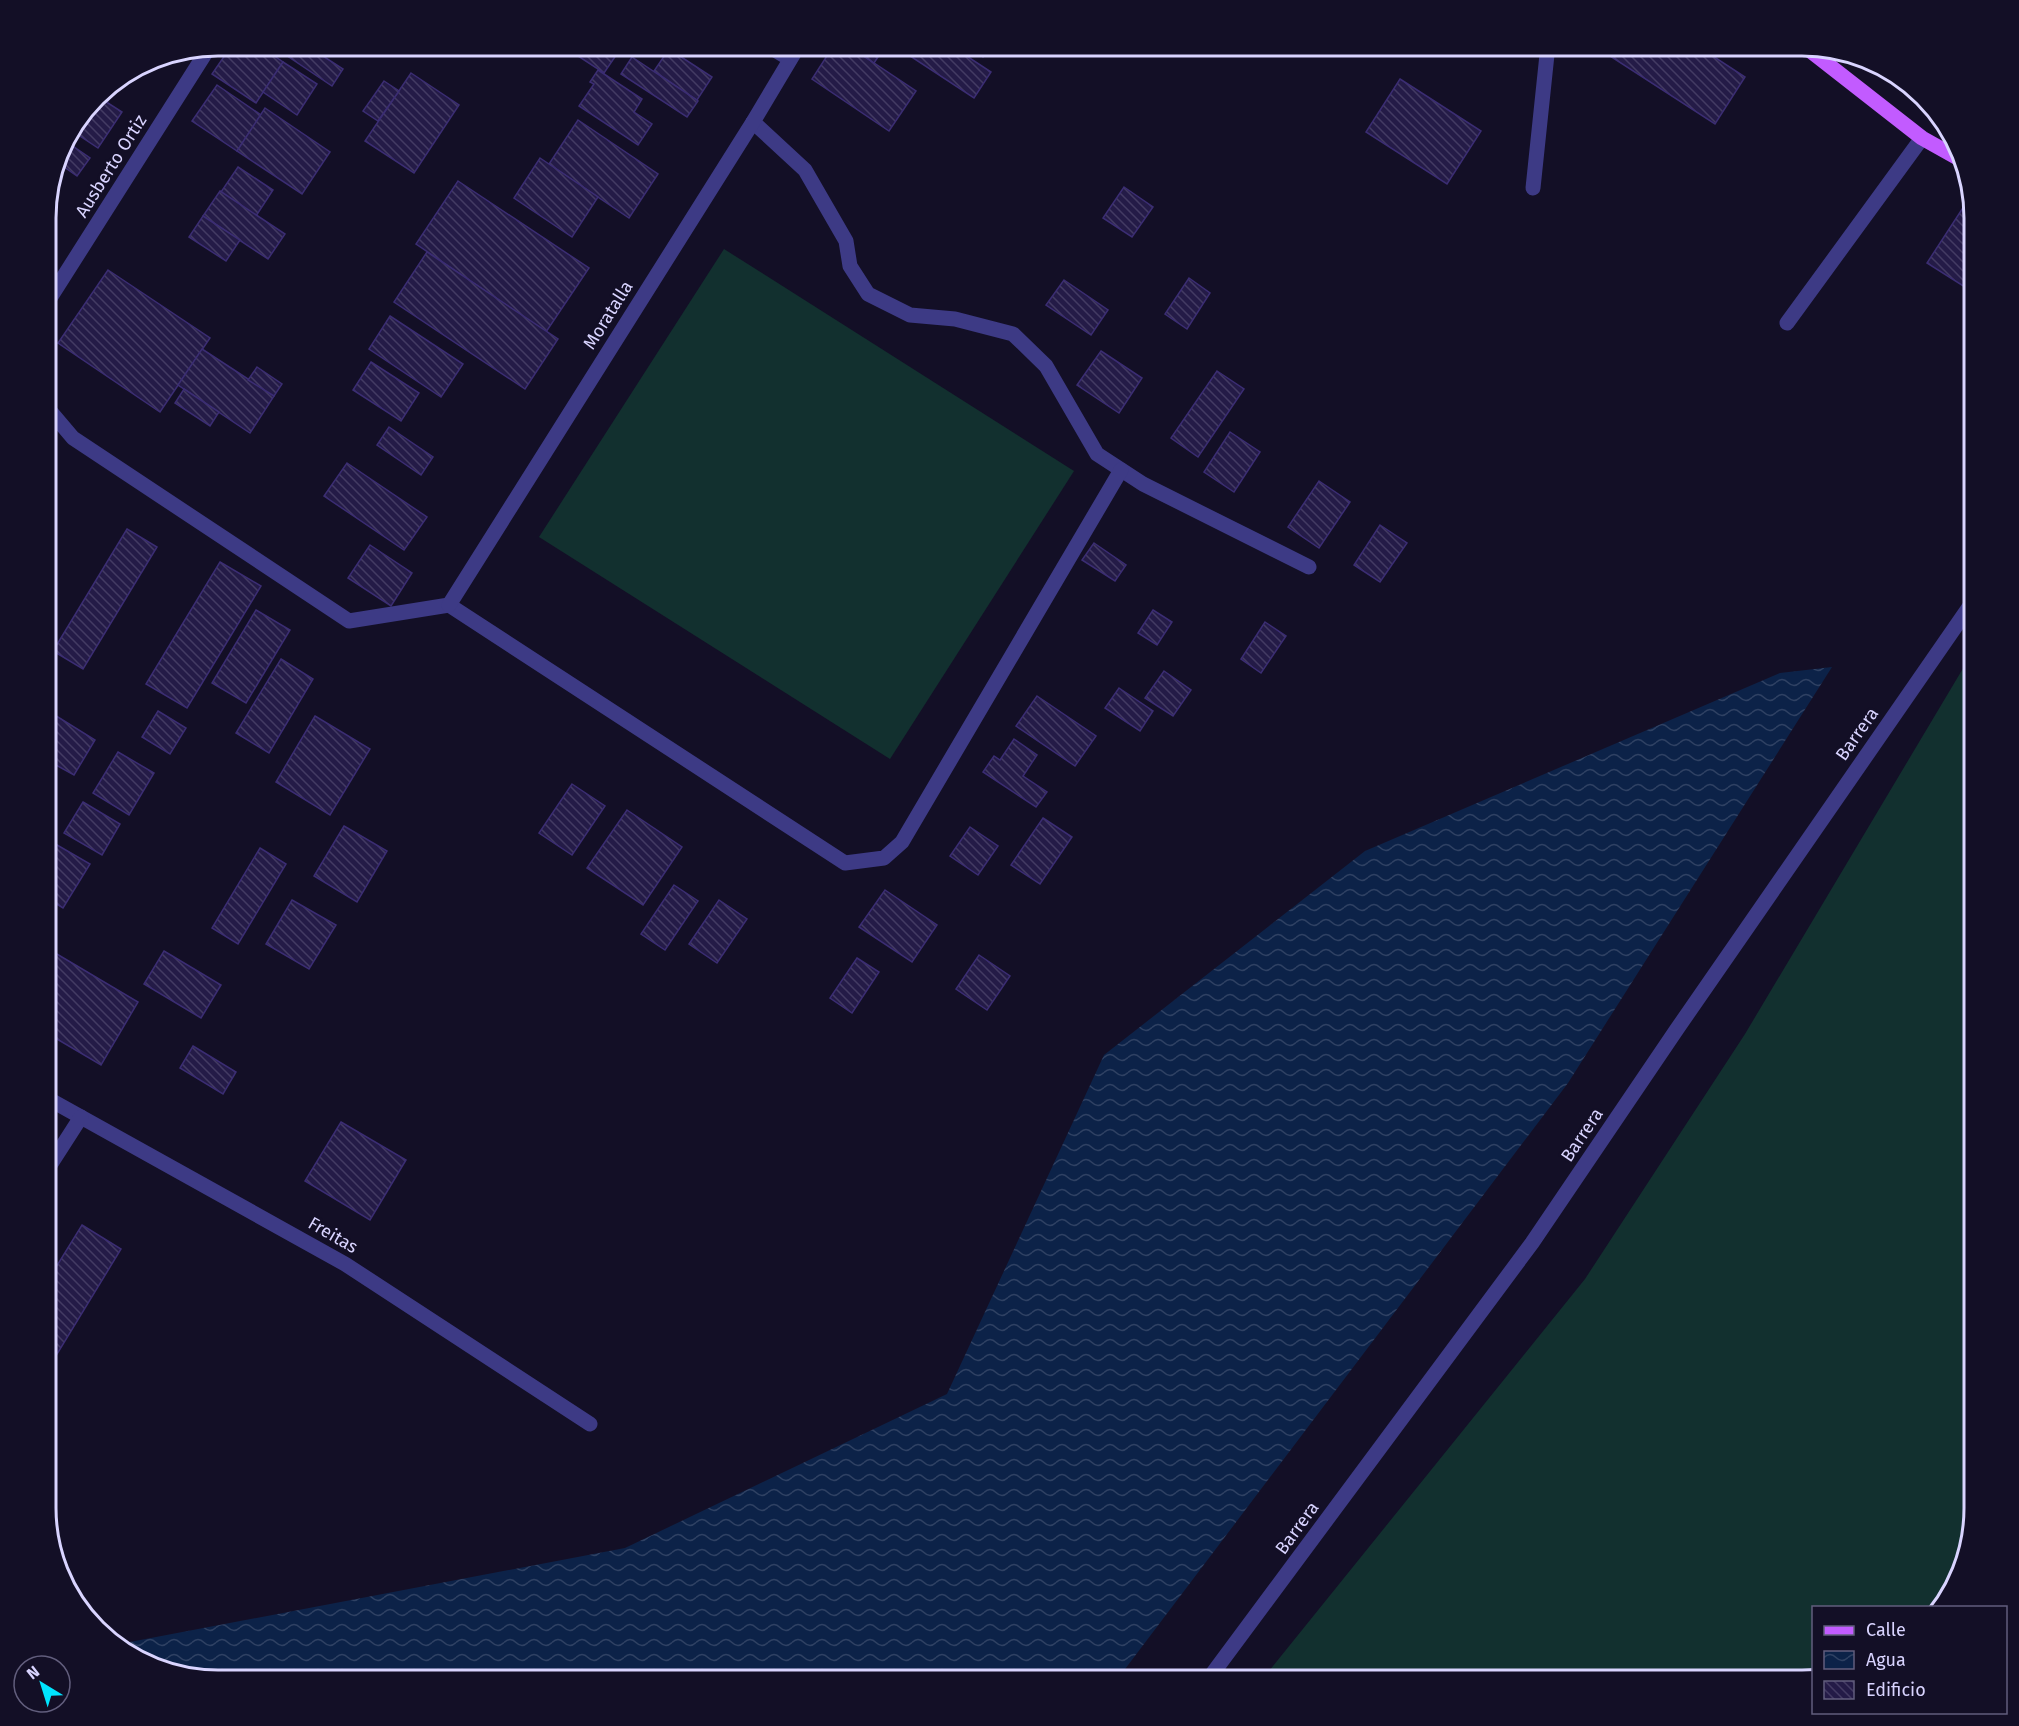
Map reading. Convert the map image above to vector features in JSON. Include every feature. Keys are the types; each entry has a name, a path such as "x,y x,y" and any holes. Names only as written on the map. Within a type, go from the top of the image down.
{"main road":[{"path":"1818,57 1922,138 1950,154"}],"street":[{"path":"785,56 790,59"},
{"name":"Moratalla","path":"449,606 753,122 792,56"},
{"path":"1533,188 1547,56"},
{"name":"Ausberto Ortiz","path":"56,289 203,57"},
{"path":"753,122 805,170 846,241 850,266 868,294 910,315 954,318 1013,334 1046,366 1097,454 1143,484 1309,567"},
{"path":"1787,323 1922,138"},
{"path":"56,418 73,438 349,621 449,606 845,863 884,858 902,842 1121,470"},
{"name":"Barrera","path":"1215,1670 1532,1243 1964,614"},
{"name":"Freitas","path":"56,1103 345,1264 590,1424"},
{"path":"56,1156 81,1117"}],"green space":[{"path":"724,249 1074,471 890,759 539,537"},
{"path":"1964,667 1964,1509 1955,1561 1942,1590 1931,1606 1812,1606 1812,1670 1270,1670 1585,1279 1745,1034"}],"water":[{"path":"1832,667 1568,1083 1124,1670 217,1670 196,1669 165,1662 127,1643 625,1548 947,1394 1104,1055 1365,851 1780,673"}],"building":[{"path":"224,56 274,56 283,62 256,103 212,74"},
{"path":"287,56 323,56 343,69 332,86"},
{"path":"578,56 616,56 604,73"},
{"path":"664,56 680,56 712,77 697,100 654,71"},
{"path":"827,56 864,56 916,91 889,131 812,79"},
{"path":"864,56 879,56 874,63"},
{"path":"910,56 967,56 991,72 974,98"},
{"path":"1610,56 1713,56 1745,77 1715,124"},
{"path":"632,57 698,101 687,117 621,74"},
{"path":"283,62 317,84 297,115 263,92"},
{"path":"598,70 642,99 634,112 652,124 638,145 579,106 594,84 590,82"},
{"path":"411,73 459,105 414,173 365,141"},
{"path":"1400,79 1481,131 1447,184 1366,132"},
{"path":"384,81 399,91 378,121 363,111"},
{"path":"217,85 261,115 237,151 192,121"},
{"path":"105,101 122,112 98,148 78,135"},
{"path":"265,108 330,152 302,194 237,151"},
{"path":"578,120 658,174 629,218 549,164"},
{"path":"72,146 90,158 77,176 64,167"},
{"path":"540,158 598,197 572,237 514,198"},
{"path":"238,167 273,190 256,216 221,192"},
{"path":"458,181 589,268 546,332 416,244"},
{"path":"1124,187 1153,207 1132,237 1103,218"},
{"path":"220,191 285,234 268,259 203,216"},
{"path":"1963,208 1964,286 1927,263"},
{"path":"203,216 240,240 226,261 189,237"},
{"path":"427,252 558,339 525,389 394,302"},
{"path":"108,270 210,338 160,412 58,343"},
{"path":"1189,278 1210,293 1187,329 1165,314"},
{"path":"1064,280 1108,310 1091,335 1046,305"},
{"path":"390,316 463,364 441,397 369,349"},
{"path":"202,349 274,396 250,433 178,385"},
{"path":"1101,351 1142,378 1119,413 1077,385"},
{"path":"371,362 419,393 401,421 353,390"},
{"path":"257,367 282,384 274,396 248,380"},
{"path":"1217,371 1244,389 1198,457 1171,438"},
{"path":"184,389 219,412 210,426 175,403"},
{"path":"389,427 433,457 421,475 377,445"},
{"path":"1230,432 1260,452 1234,492 1204,472"},
{"path":"347,463 427,517 404,550 324,496"},
{"path":"1319,481 1350,502 1319,548 1288,527"},
{"path":"1380,525 1407,543 1380,582 1354,565"},
{"path":"127,529 157,547 83,669 56,653 56,646"},
{"path":"1094,543 1126,565 1115,581 1082,560"},
{"path":"370,545 412,573 391,606 348,578"},
{"path":"220,562 261,586 187,708 146,684"},
{"path":"256,610 290,630 246,703 212,683"},
{"path":"1153,610 1172,622 1157,645 1138,633"},
{"path":"1265,622 1286,636 1261,673 1241,659"},
{"path":"281,659 313,679 269,753 236,733"},
{"path":"1164,671 1191,690 1173,716 1145,698"},
{"path":"1119,688 1153,711 1140,731 1105,708"},
{"path":"1037,696 1096,736 1075,766 1016,726"},
{"path":"158,711 186,728 170,754 142,737"},
{"path":"56,716 95,740 74,775 56,765"},
{"path":"315,716 370,749 330,815 276,782"},
{"path":"1014,739 1037,755 1023,776 1047,792 1036,807 983,772 994,756 1000,760"},
{"path":"118,752 154,773 129,815 93,793"},
{"path":"572,784 605,806 572,855 539,833"},
{"path":"83,802 120,824 102,855 64,833"},
{"path":"627,810 682,847 643,905 587,868"},
{"path":"1043,818 1072,837 1040,884 1011,865"},
{"path":"344,826 387,851 357,902 314,876"},
{"path":"970,827 998,846 978,875 950,856"},
{"path":"56,844 90,864 63,908 56,904"},
{"path":"260,848 286,864 238,944 212,928"},
{"path":"674,885 698,901 665,950 641,934"},
{"path":"885,890 937,925 912,962 859,927"},
{"path":"292,900 336,925 309,969 266,944"},
{"path":"719,900 747,919 717,963 689,944"},
{"path":"164,951 221,985 201,1018 144,984"},
{"path":"56,954 138,1002 101,1065 56,1038"},
{"path":"979,955 1010,976 987,1010 956,989"},
{"path":"857,958 879,972 852,1013 830,998"},
{"path":"193,1046 236,1072 223,1094 180,1068"},
{"path":"341,1122 406,1160 370,1220 305,1181"},
{"path":"82,1225 121,1249 56,1356 56,1267"}]}
